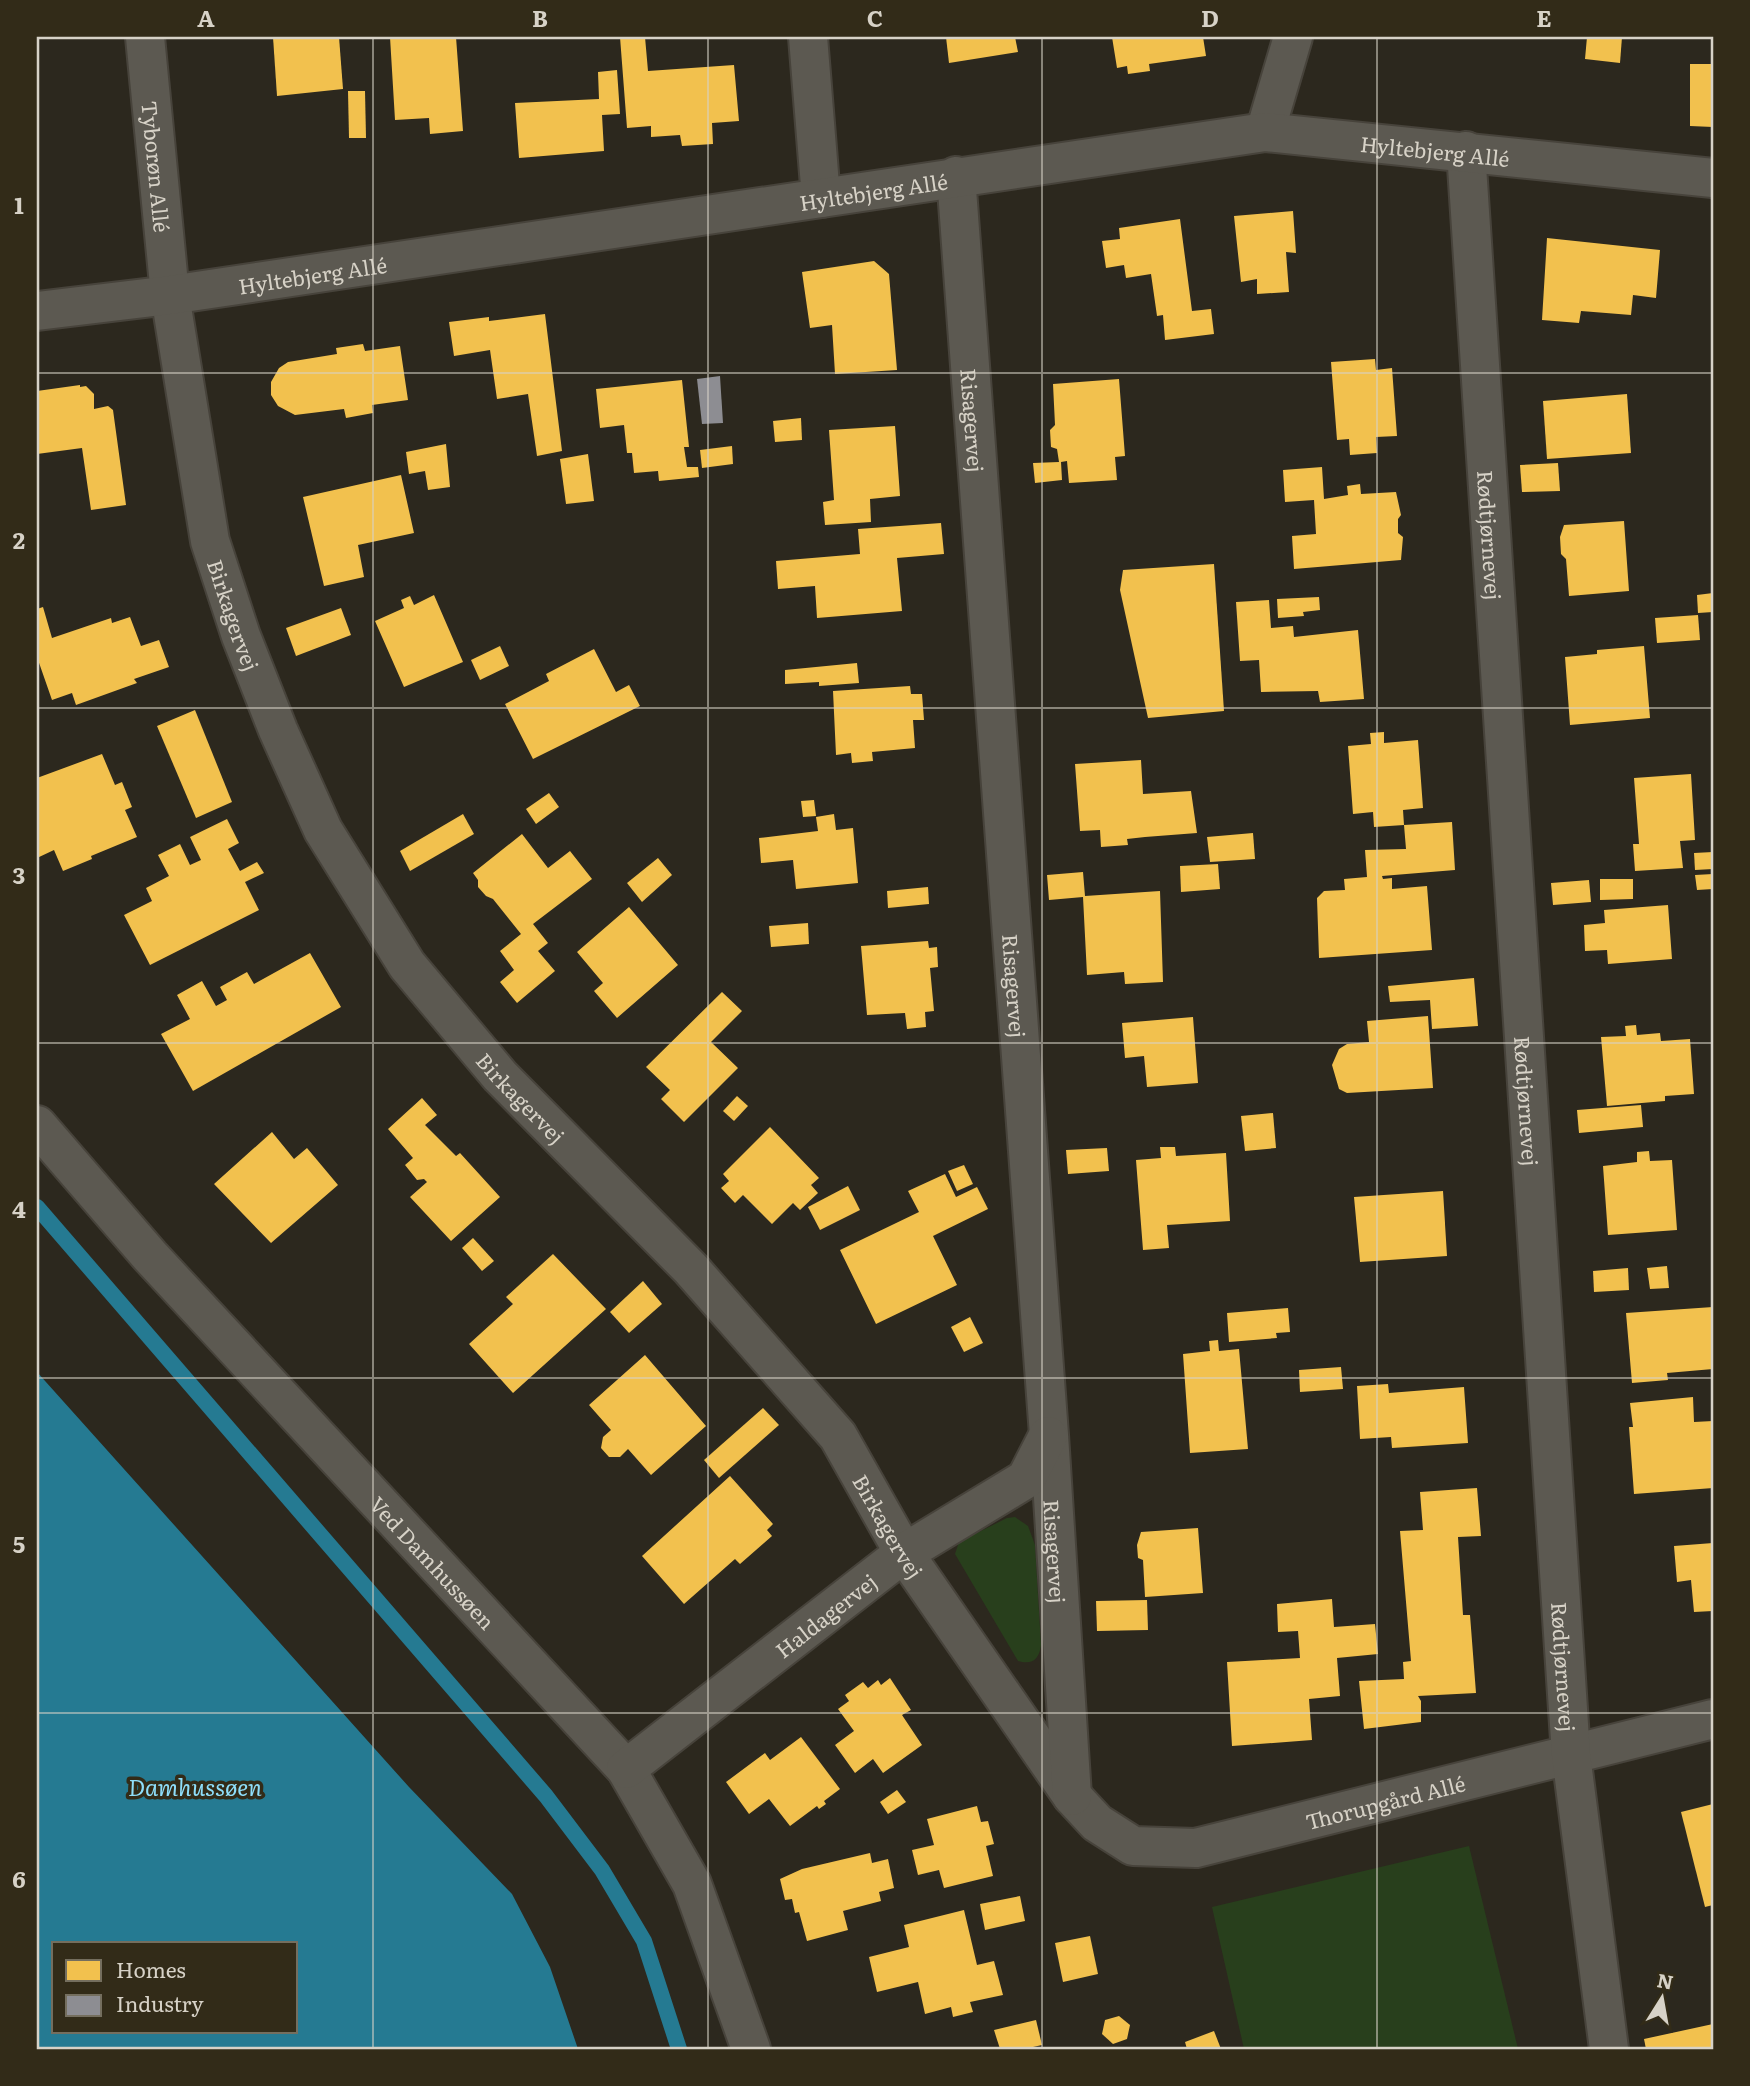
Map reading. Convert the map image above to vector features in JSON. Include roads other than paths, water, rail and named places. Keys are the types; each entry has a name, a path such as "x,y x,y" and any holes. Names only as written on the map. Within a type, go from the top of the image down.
{"street":[{"name":"Tyborøn Allé","path":"145,37 170,295"},
{"path":"808,37 821,198"},
{"path":"1265,132 1293,37"},
{"name":"Hyltebjerg Allé","path":"37,311 170,295 1265,132 1713,178"},
{"name":"Rødtjørnevej","path":"1466,151 1571,1755 1609,2049"},
{"name":"Risagervej","path":"956,176 1049,1435 1072,1796"},
{"name":"Birkagervej","path":"170,295 210,541 274,718 323,830 407,965 500,1076 691,1269 838,1436 904,1553 1072,1796"},
{"name":"Ved Damhussøen","path":"37,1125 150,1256 626,1769 692,1884 751,2049"},
{"name":"Haldagervej","path":"626,1769 904,1553 1026,1479 1049,1435"},
{"name":"Thorupgård Allé","path":"1072,1796 1097,1823 1133,1846 1196,1848 1713,1719"}],"water":[{"name":"Damhussøen","path":"37,1372 409,1787 512,1894 550,1967 578,2049 37,2049"}],"waterway":[{"path":"37,1207 546,1796 602,1870 644,1941 679,2049"}]}
